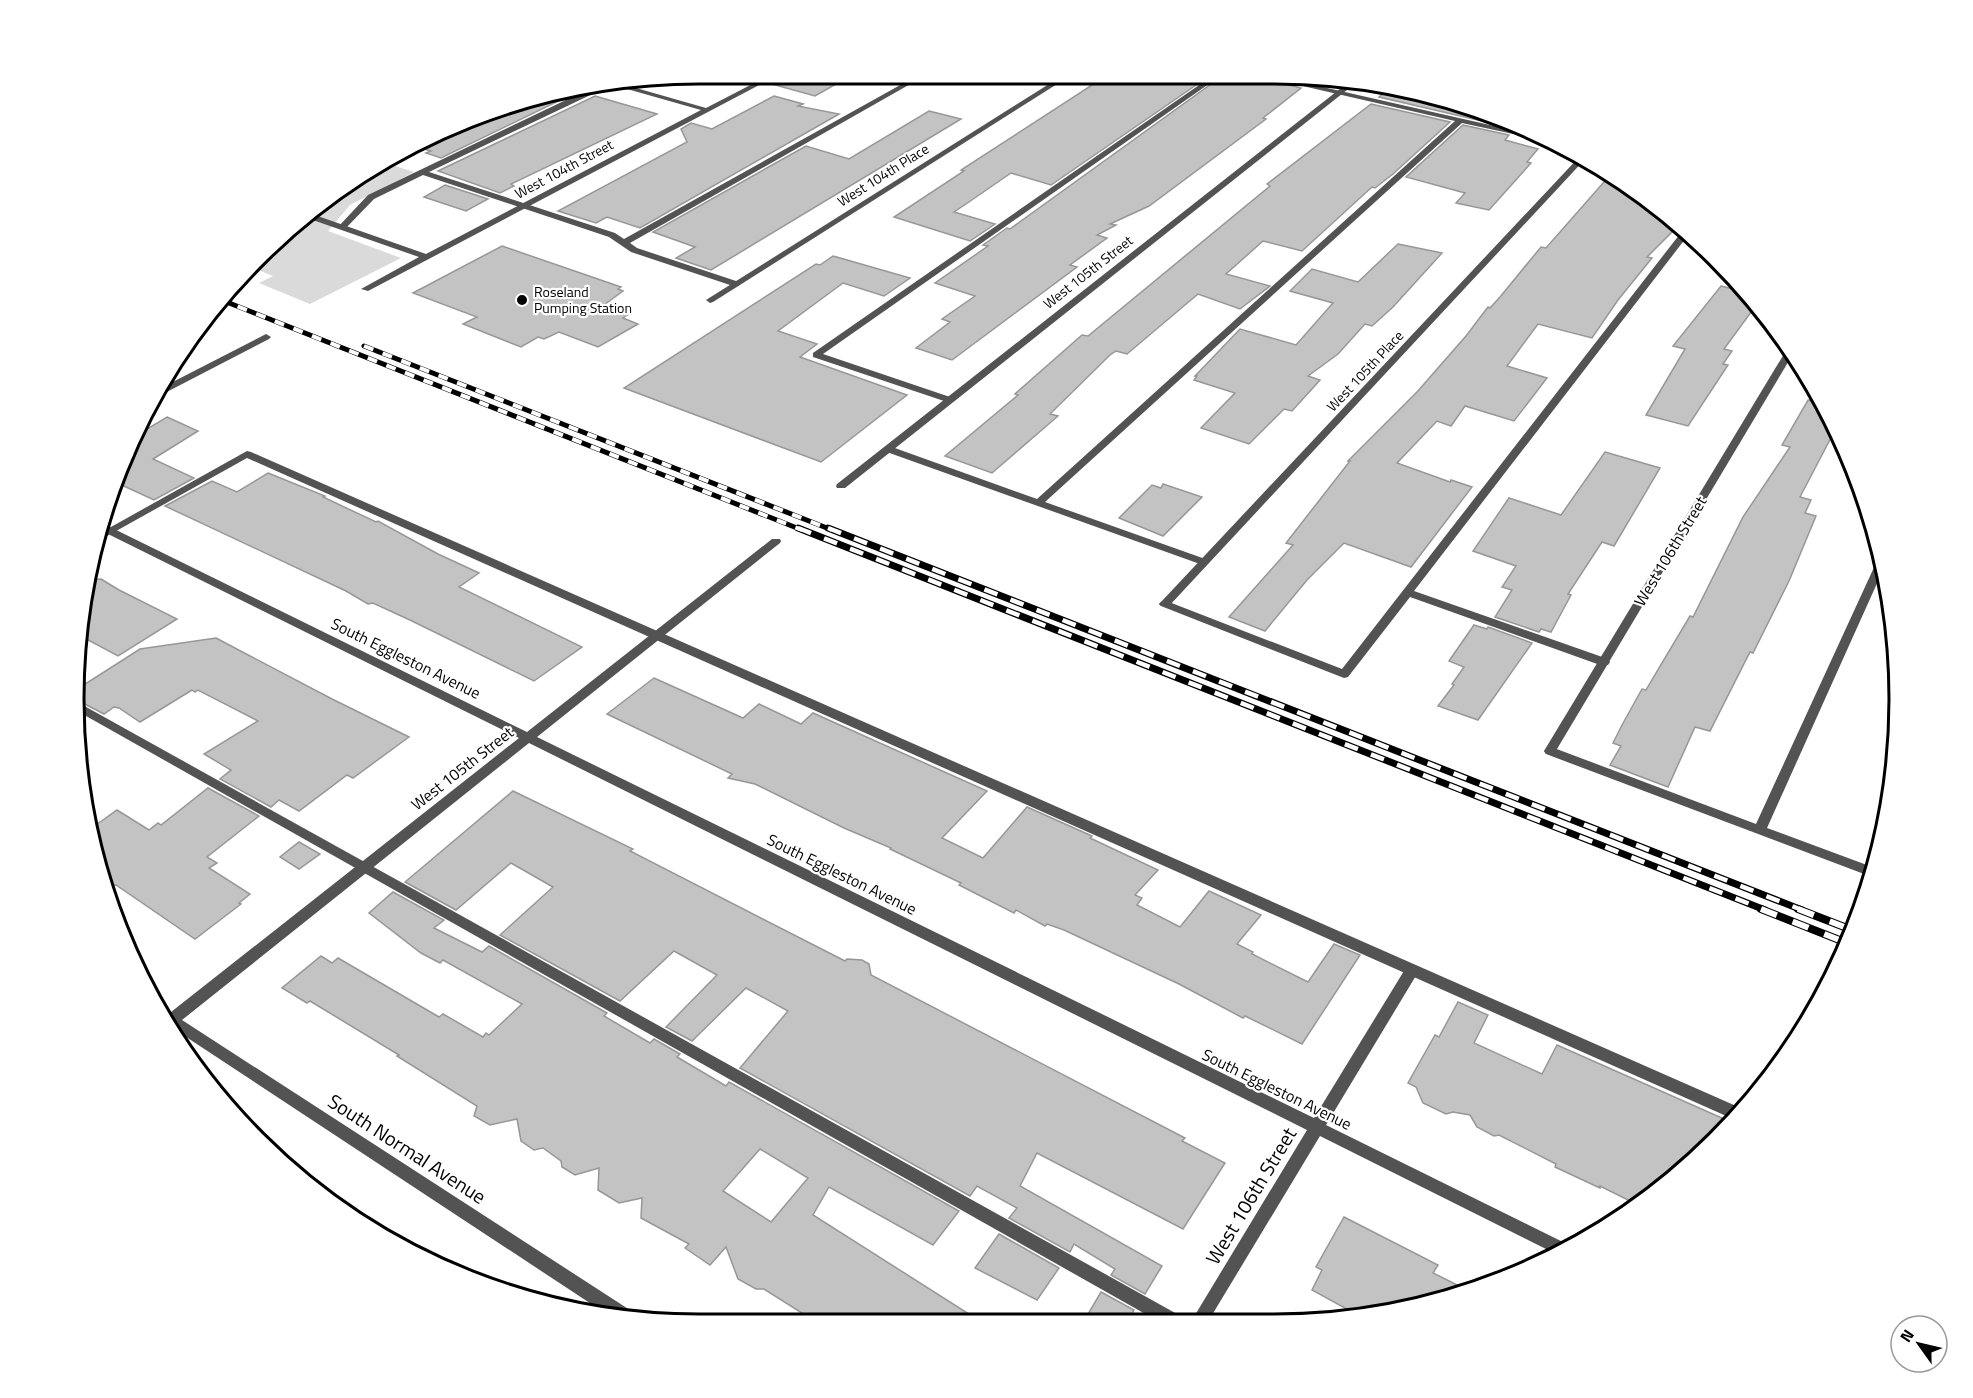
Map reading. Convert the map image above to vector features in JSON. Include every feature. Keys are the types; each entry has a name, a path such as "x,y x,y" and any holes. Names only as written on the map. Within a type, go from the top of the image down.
{"street":[{"name":"West 104th Street","path":"366,289 757,84"},
{"path":"624,243 906,84"},
{"name":"West 104th Place","path":"710,300 1053,84"},
{"path":"950,400 816,355 1205,84"},
{"path":"1308,85 1510,131"},
{"path":"630,88 707,110"},
{"name":"West 105th Street","path":"841,486 1345,88"},
{"path":"342,227 371,197 582,95"},
{"path":"1038,503 1460,120"},
{"name":"West 105th Place","path":"1407,592 1344,674 1165,604 1577,163"},
{"path":"422,172 612,235 634,250 736,284"},
{"path":"316,218 426,257"},
{"path":"1604,662 1407,592 1681,239"},
{"path":"168,388 266,337"},
{"name":"West 106th Street","path":"1760,830 1550,751 1786,358"},
{"path":"888,449 1204,562"},
{"path":"108,530 247,454 1730,1111"},
{"name":"South Eggleston Avenue","path":"107,533 528,737 1556,1246"},
{"name":"West 105th Street","path":"172,1016 776,541"},
{"path":"1864,869 1760,830 1876,574"},
{"path":"84,710 1159,1314"},
{"name":"West 106th Street","path":"1204,1314 1412,970"},
{"name":"South Normal Avenue","path":"178,1026 611,1308"}],"shaded area":[{"path":"393,165 414,172 350,205 328,231 401,258 310,304 259,283 273,276 259,270 325,211"}],"building":[{"path":"772,84 836,84 815,96"},
{"path":"1094,84 1197,84 1051,185 1011,173 954,212 995,224 970,241 894,217 964,171 961,170"},
{"path":"1211,84 1287,84 1301,88 1263,118 1266,119 1149,206 1110,224 1116,225 1097,235 1107,238 1070,265 1077,267 952,360 916,348 950,322 942,319 975,296 935,283 988,246 983,245 1007,228 1010,229"},
{"path":"1382,94 1433,105 1484,122 1379,97"},
{"path":"595,96 657,114 511,184 514,186 500,193 438,171"},
{"path":"774,96 803,104 798,106 839,114 640,228 607,217 596,223 558,211 687,142 681,129 691,123 712,129"},
{"path":"559,101 441,158 426,153 431,151 423,149 501,117"},
{"path":"1371,104 1450,122 1393,174 1375,188 1372,187 1302,251 1263,241 1226,274 1270,286 1240,309 1198,294 1127,354 1116,351 1111,354 1050,414 1058,416 992,473 945,456 1018,395 1015,394 1082,335 1088,336 1270,186 1267,184"},
{"path":"929,111 961,119 711,270 676,258 695,247 653,232 806,146 849,159"},
{"path":"1463,125 1509,135 1505,140 1538,149 1527,162 1531,163 1489,210 1456,203 1465,193 1406,177"},
{"path":"1605,181 1672,232 1647,257 1652,258 1618,300 1592,338 1538,324 1507,366 1547,378 1514,421 1465,406 1451,426 1437,421 1397,463 1450,482 1451,480 1472,487 1411,567 1344,543 1307,580 1265,631 1229,617 1293,545 1286,543 1350,461 1348,461 1417,392 1541,247 1546,248"},
{"path":"445,185 488,199 466,211 424,197"},
{"path":"1398,244 1442,253 1393,307 1372,326 1365,324 1338,354 1308,376 1320,380 1292,411 1284,409 1249,444 1201,428 1235,393 1194,380 1197,376 1195,376 1240,329 1296,345 1333,303 1290,291 1312,269 1358,282"},
{"name":"Roseland Pumping Station","path":"502,246 621,287 618,289 623,291 604,305 629,314 623,318 638,324 598,347 559,332 544,339 538,337 521,347 463,324 477,317 413,293"},
{"path":"833,256 910,278 884,296 843,283 778,331 817,344 800,357 907,395 821,462 624,388 816,264 820,265"},
{"path":"1721,286 1731,289 1751,312 1724,349 1732,351 1723,364 1728,365 1688,426 1646,415 1685,349 1673,346"},
{"path":"1808,400 1812,401 1831,438 1800,497 1811,500 1805,513 1816,516 1789,581 1753,653 1750,652 1710,731 1695,727 1668,787 1610,765 1621,746 1613,743 1622,725 1642,689 1646,690 1690,616 1693,617 1743,517 1790,447 1782,445"},
{"path":"167,417 198,431 153,459 194,478 154,500 123,486 146,430"},
{"path":"1605,452 1660,468 1614,546 1602,542 1568,594 1571,595 1551,632 1541,629 1539,632 1495,617 1512,590 1502,587 1516,566 1473,551 1509,498 1561,515"},
{"path":"268,473 378,521 438,554 479,573 459,587 582,647 534,681 412,621 373,603 368,604 346,591 165,506 212,481 237,492"},
{"path":"1163,484 1202,497 1163,536 1119,518 1152,485 1161,488"},
{"path":"96,579 101,579 177,619 118,656 87,639"},
{"path":"1474,625 1487,629 1488,627 1532,643 1478,720 1438,706 1464,667 1449,661"},
{"path":"216,638 409,737 353,778 347,775 299,811 279,800 271,807 220,779 231,770 204,754 258,721 198,690 195,692 192,690 140,722 119,708 114,707 104,714 84,704 84,685 140,649"},
{"path":"654,678 743,718 759,704 801,724 813,713 987,791 942,838 983,858 1027,807 1092,836 1090,838 1158,870 1135,895 1142,898 1137,905 1180,927 1209,891 1261,915 1237,944 1308,982 1334,944 1360,955 1302,1044 1245,1016 1243,1018 1179,984 1064,930 1047,924 1045,926 1016,910 1014,913 891,848 844,828 755,784 728,778 732,774 607,714"},
{"path":"208,788 259,816 207,857 217,863 209,868 250,894 239,903 241,904 195,939 113,885 97,824 117,810 149,830 158,823 161,825"},
{"path":"513,791 633,849 630,851 845,961 847,959 862,960 869,964 871,975 1185,1138 1182,1141 1225,1163 1183,1229 1037,1153 1020,1186 1162,1266 1145,1294 1111,1275 1115,1269 1074,1244 1070,1252 1009,1218 1017,1208 977,1186 970,1196 740,1068 788,1011 746,988 692,1041 666,1027 717,975 674,951 620,1001 500,935 553,887 511,863 456,910 405,882"},
{"path":"299,842 320,854 299,869 280,857"},
{"path":"393,892 444,920 434,928 482,952 489,946 607,1013 604,1016 650,1043 654,1039 680,1054 677,1057 726,1086 729,1082 959,1211 933,1245 829,1187 813,1215 969,1314 803,1314 764,1289 756,1289 738,1279 726,1247 710,1265 685,1248 689,1244 641,1218 642,1198 619,1203 598,1190 599,1168 575,1175 562,1167 561,1161 543,1148 534,1150 521,1141 517,1119 490,1125 474,1116 477,1106 310,1001 307,1003 282,988 321,956 332,963 338,958 439,1017 443,1014 483,1037 486,1033 489,1035 522,1004 443,960 440,963 421,953 369,913","holes":["760,1149 808,1178 771,1222 723,1191"]},
{"path":"1458,1002 1488,1015 1474,1043 1542,1074 1557,1045 1723,1118 1679,1161 1629,1201 1555,1167 1556,1164 1499,1135 1494,1136 1477,1127 1470,1115 1453,1112 1446,1114 1423,1103 1416,1087 1408,1083 1435,1035 1439,1037"},
{"path":"1344,1217 1438,1265 1433,1273 1458,1285 1394,1302 1348,1310 1312,1290 1322,1270 1316,1267"},
{"path":"999,1234 1059,1268 1037,1300 975,1268"},
{"path":"1101,1292 1134,1310 1132,1314 1088,1314"}],"railway":[{"path":"229,303 802,530"},
{"path":"364,346 832,530"},
{"path":"798,528 1765,910"},
{"path":"828,528 1802,910"},
{"path":"1761,909 1839,940"},
{"path":"1798,909 1845,927"}],"place":[{"name":"Roseland Pumping Station","path":"522,300"}]}
